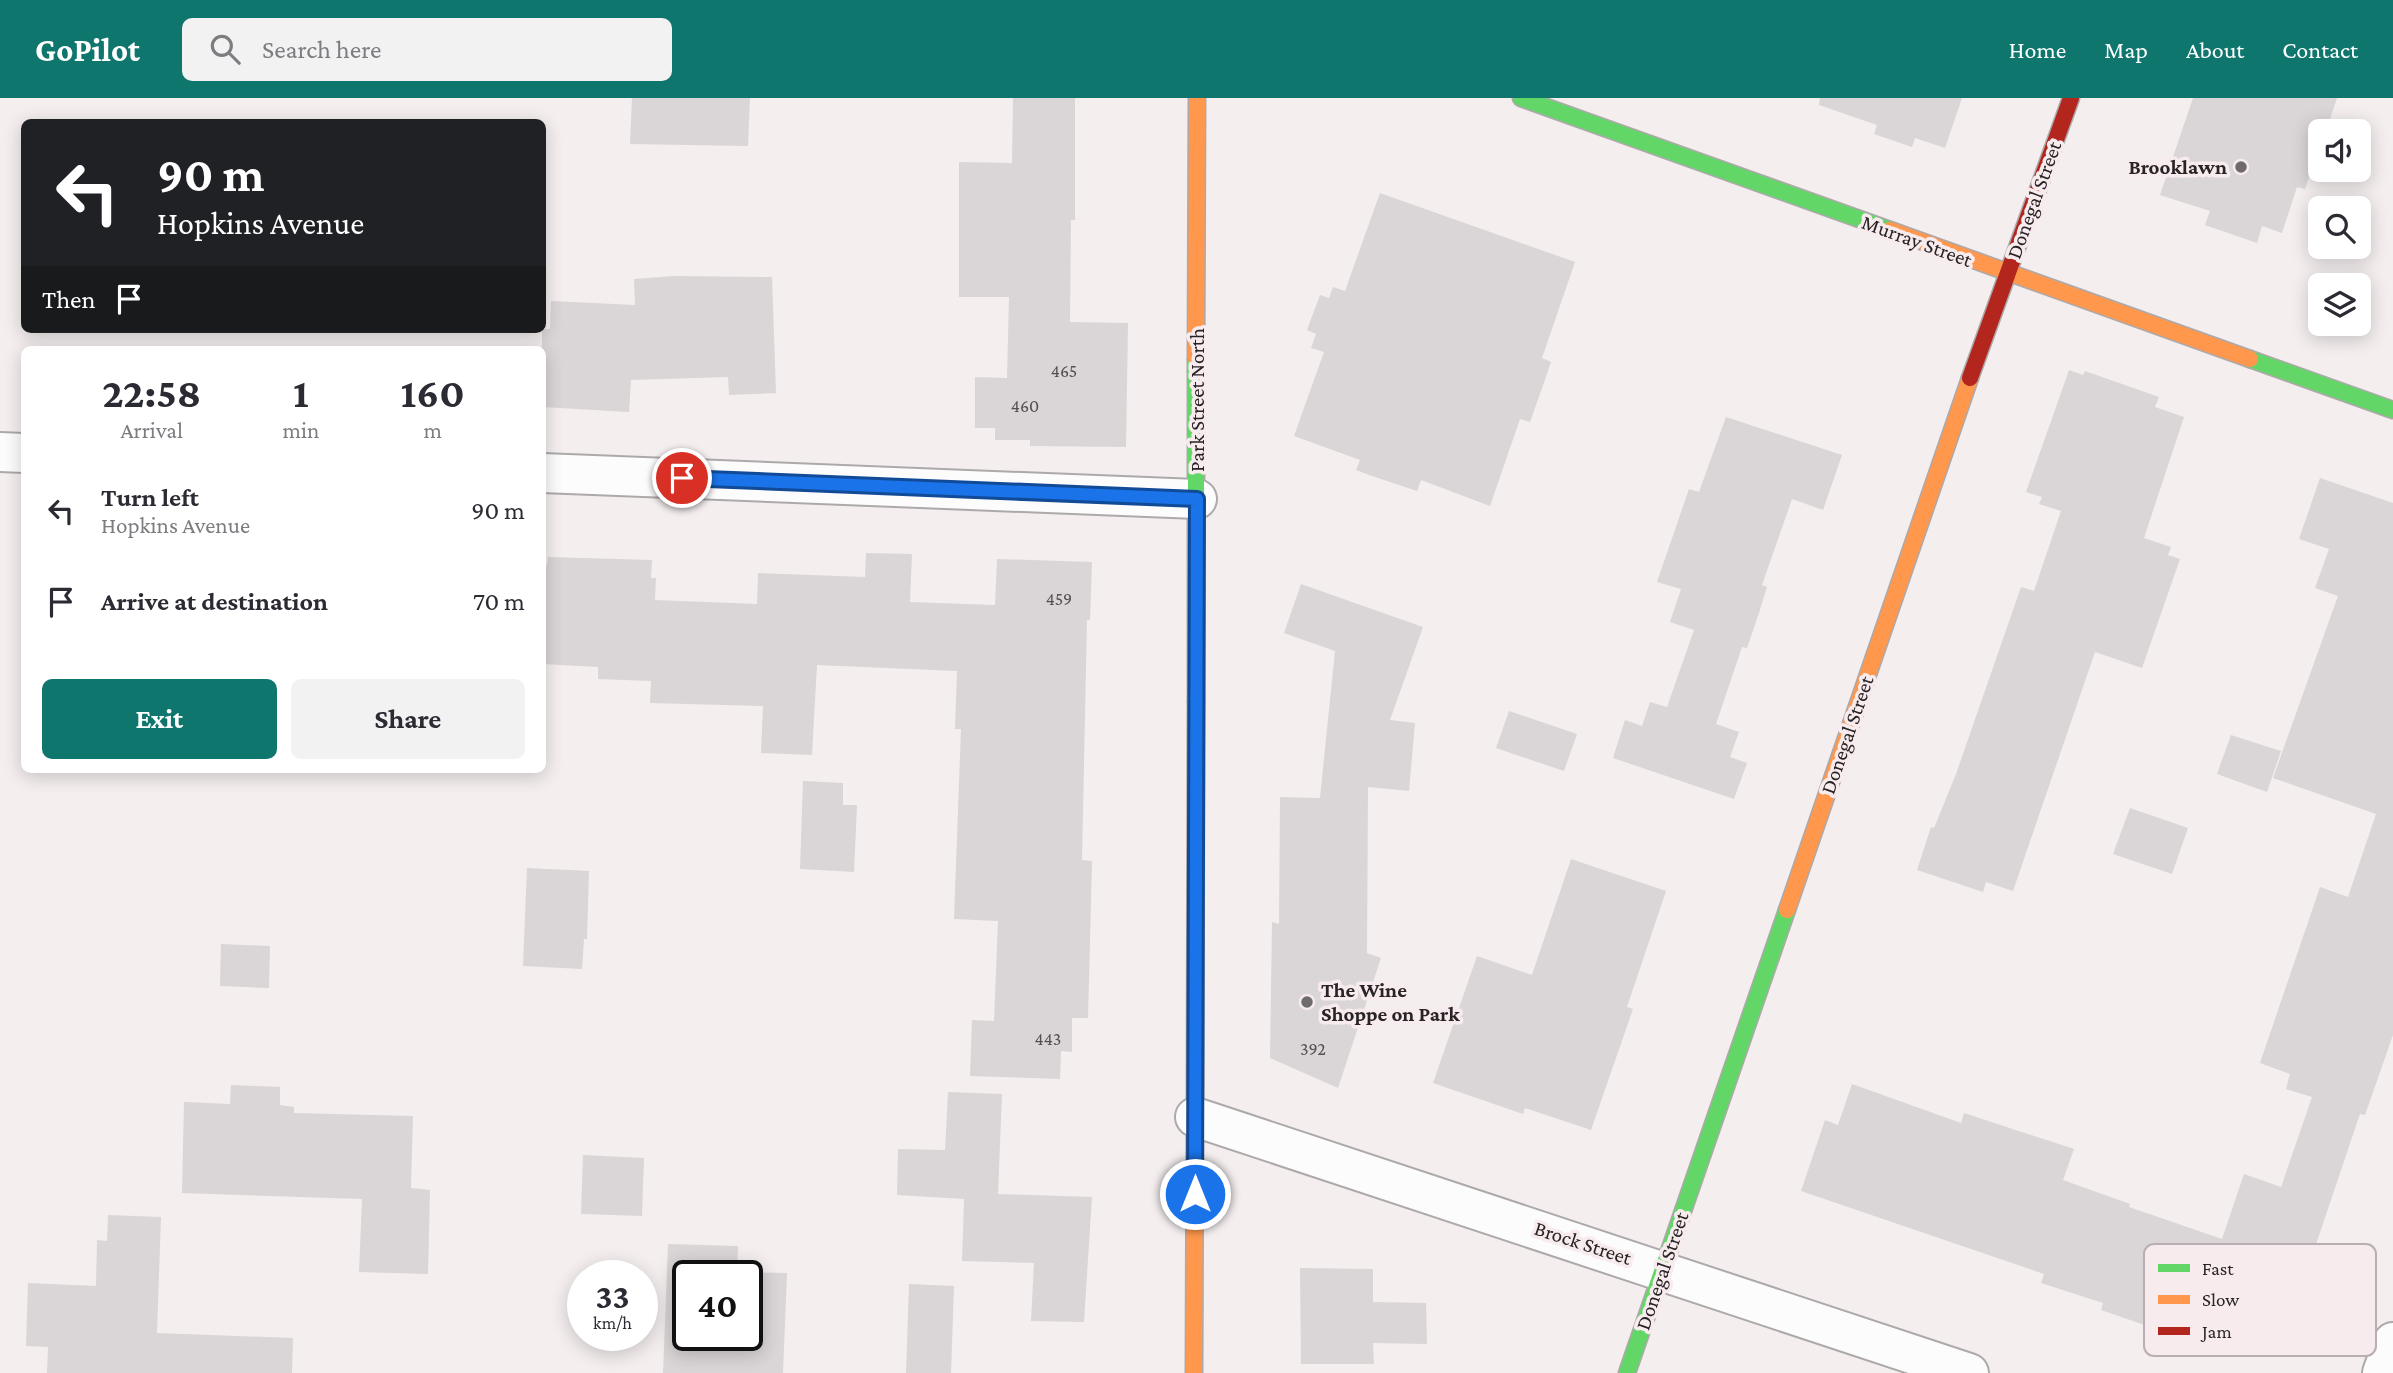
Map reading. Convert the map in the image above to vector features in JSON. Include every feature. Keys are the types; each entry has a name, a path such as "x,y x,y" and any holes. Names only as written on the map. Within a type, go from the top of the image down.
{"street":[{"name":"Park Street North","path":"1194,1373 1197,98"},
{"name":"Murray Street","path":"1521,98 2393,410"},
{"name":"Donegal Street","path":"1627,1373 2007,273 2071,98"},
{"path":"0,452 21,453"},
{"path":"546,473 1197,499"},
{"name":"Brock Street","path":"1195,1117 1663,1269 1969,1373"},
{"path":"2382,1373 2393,1342"}],"building":[{"path":"632,98 750,98 748,146 630,144"},
{"path":"1013,98 1075,98 1075,220 1071,220 1070,322 1128,323 1126,447 1030,446 1030,440 995,440 995,428 975,428 975,377 1007,378 1009,297 959,297 959,162 1012,163"},
{"path":"1820,98 1962,98 1945,148 1915,138 1912,147 1874,134 1877,125 1819,105"},
{"name":"Brooklawn","path":"2193,98 2337,98 2330,119 2308,119 2308,180 2305,189 2297,187 2282,233 2262,226 2257,243 2205,225 2210,211 2160,195"},
{"path":"1380,193 1575,262 1542,358 1551,362 1547,374 1530,422 1520,419 1490,506 1421,480 1417,491 1369,475 1356,470 1360,460 1294,436 1324,352 1311,348 1316,334 1307,330 1320,295 1329,298 1333,287 1345,291"},
{"path":"674,276 772,277 776,393 729,395 728,377 631,380 629,412 546,407 546,346 542,346 542,333 550,329 551,301 635,305 634,279"},
{"path":"2069,370 2083,375 2085,371 2159,397 2155,407 2184,417 2144,538 2171,547 2168,555 2180,559 2142,668 2095,652 2013,891 1986,882 1983,892 1917,870 1931,827 1934,828 1956,774 2021,587 2034,591 2061,511 2039,504 2042,497 2026,492"},
{"path":"1726,417 1842,455 1823,510 1792,499 1762,585 1767,587 1758,616 1747,648 1742,647 1716,724 1739,732 1730,757 1747,763 1734,799 1613,758 1625,720 1642,726 1650,702 1667,707 1694,630 1670,622 1681,589 1657,582 1689,489 1699,492"},
{"path":"2320,478 2393,503 2393,1035 2365,1115 2360,1114 2316,1244 2144,1244 2144,1325 2101,1310 2103,1303 2041,1283 2044,1274 1801,1191 1825,1120 1838,1125 1852,1084 1961,1123 1964,1113 2074,1149 2063,1180 2130,1204 2129,1207 2222,1239 2244,1174 2281,1187 2312,1097 2286,1089 2290,1074 2260,1063 2320,887 2348,897 2376,814 2273,778 2338,596 2315,588 2329,549 2299,539"},
{"path":"866,553 912,554 910,602 995,605 997,559 1092,562 1090,620 1087,620 1082,860 1092,861 1088,1018 1072,1018 1072,1052 1061,1051 1060,1079 970,1076 972,1020 994,1021 998,921 954,919 961,729 955,729 957,671 817,665 812,755 761,753 763,706 650,703 651,681 598,679 598,667 546,664 548,557 652,560 651,578 656,578 655,600 757,604 758,573 865,577"},
{"path":"1301,584 1423,627 1390,720 1415,723 1409,791 1368,787 1367,953 1381,958 1338,1088 1270,1058 1272,922 1279,924 1280,797 1320,798 1335,651 1284,633"},
{"path":"1509,711 1577,734 1564,771 1496,748"},
{"path":"2231,735 2281,751 2267,792 2217,774"},
{"path":"803,781 843,783 843,805 857,805 854,872 800,869"},
{"path":"2130,808 2188,828 2172,874 2113,854"},
{"path":"1571,859 1666,891 1627,1007 1633,1009 1591,1130 1525,1108 1523,1114 1433,1083 1477,956 1532,975"},
{"path":"527,868 589,871 587,939 584,939 582,969 523,966"},
{"path":"221,944 270,946 269,988 220,986"},
{"path":"231,1085 280,1087 280,1105 294,1107 294,1113 413,1116 411,1188 430,1190 428,1274 359,1272 362,1199 182,1193 184,1102 230,1104"},
{"path":"948,1092 1002,1094 998,1194 1092,1197 1084,1322 1031,1321 1034,1263 962,1261 964,1199 897,1195 898,1149 945,1150"},
{"path":"583,1155 644,1158 642,1216 581,1214"},
{"path":"108,1215 161,1217 157,1333 293,1338 292,1373 47,1373 48,1347 26,1346 28,1283 96,1286 97,1240 107,1241"},
{"path":"668,1244 738,1246 737,1260 672,1260 672,1351 763,1351 763,1273 787,1273 783,1373 663,1373"},
{"path":"1300,1268 1373,1269 1373,1302 1426,1303 1427,1344 1373,1343 1374,1364 1301,1364"},
{"path":"909,1284 954,1286 951,1373 906,1373"}],"traffic: fast":[{"path":"1521,98 1890,230"},
{"path":"1196,359 1196,701"},
{"path":"2250,359 2393,410"},
{"path":"1627,1373 1787,910"}],"traffic: slow":[{"path":"1196,359 1197,98"},
{"path":"1890,230 2250,359"},
{"path":"1787,910 1970,378"},
{"path":"1194,1373 1195,1100"}],"traffic: jam":[{"path":"1970,378 2071,98"},
{"path":"1195,1100 1196,701"}],"place":[{"name":"Brooklawn","path":"2241,167"},
{"name":"The Wine Shoppe on Park","path":"1307,1002"}],"route":[{"path":"682,478 1197,499 1195,1194"}]}
